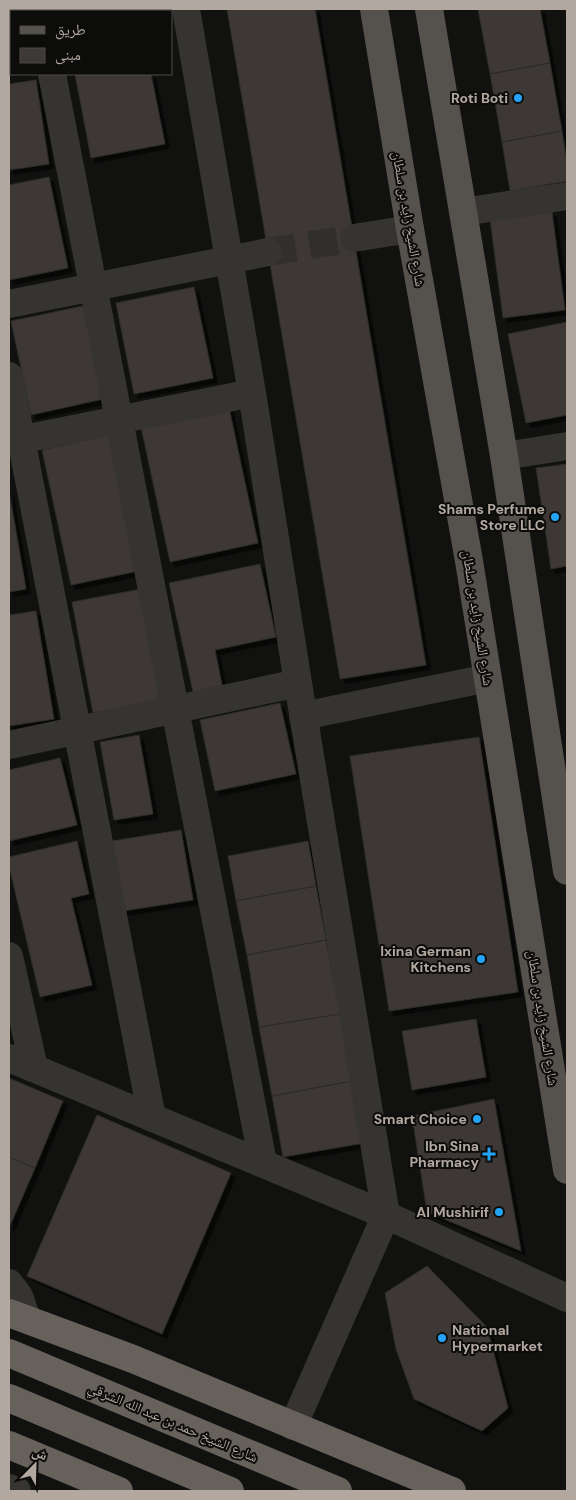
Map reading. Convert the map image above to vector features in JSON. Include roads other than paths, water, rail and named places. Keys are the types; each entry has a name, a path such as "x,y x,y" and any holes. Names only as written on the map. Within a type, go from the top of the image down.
{"highway":[{"path":"18,1316 125,1356 452,1491"},
{"name":"شارع الشيخ حمد بن عبد الله الشرقي","path":"9,1353 338,1491"},
{"path":"9,1398 230,1491"},
{"path":"9,1445 119,1491"}],"main road":[{"name":"شارع الشيخ زايد بن سلطان","path":"374,9 410,229 469,561 567,1170"},
{"path":"429,9 504,456 566,860"}],"street":[{"path":"186,9 252,392 386,1216 293,1426"},
{"path":"52,75 263,1163"},
{"path":"463,212 567,196"},
{"path":"354,238 410,229"},
{"path":"9,304 228,258 268,252"},
{"path":"9,376 15,441 77,730 152,1118"},
{"path":"15,441 252,392"},
{"path":"504,456 567,446"},
{"path":"304,716 488,678"},
{"path":"9,745 298,683"},
{"path":"9,956 34,1068"},
{"path":"9,1058 263,1163 567,1298"},
{"path":"9,1283 19,1296 18,1316"},
{"path":"9,1488 17,1491"}],"tunnel":[{"path":"268,252 354,238"}],"place":[{"name":"Roti Boti","path":"518,98"},
{"name":"Shams Perfume Store LLC","path":"555,517"},
{"name":"Ixina German Kitchens","path":"481,959"},
{"name":"Smart Choice","path":"477,1119"},
{"name":"Ibn Sina Pharmacy","path":"489,1154"},
{"name":"Al Mushirif","path":"499,1212"},
{"name":"National Hypermarket","path":"442,1338"}]}
